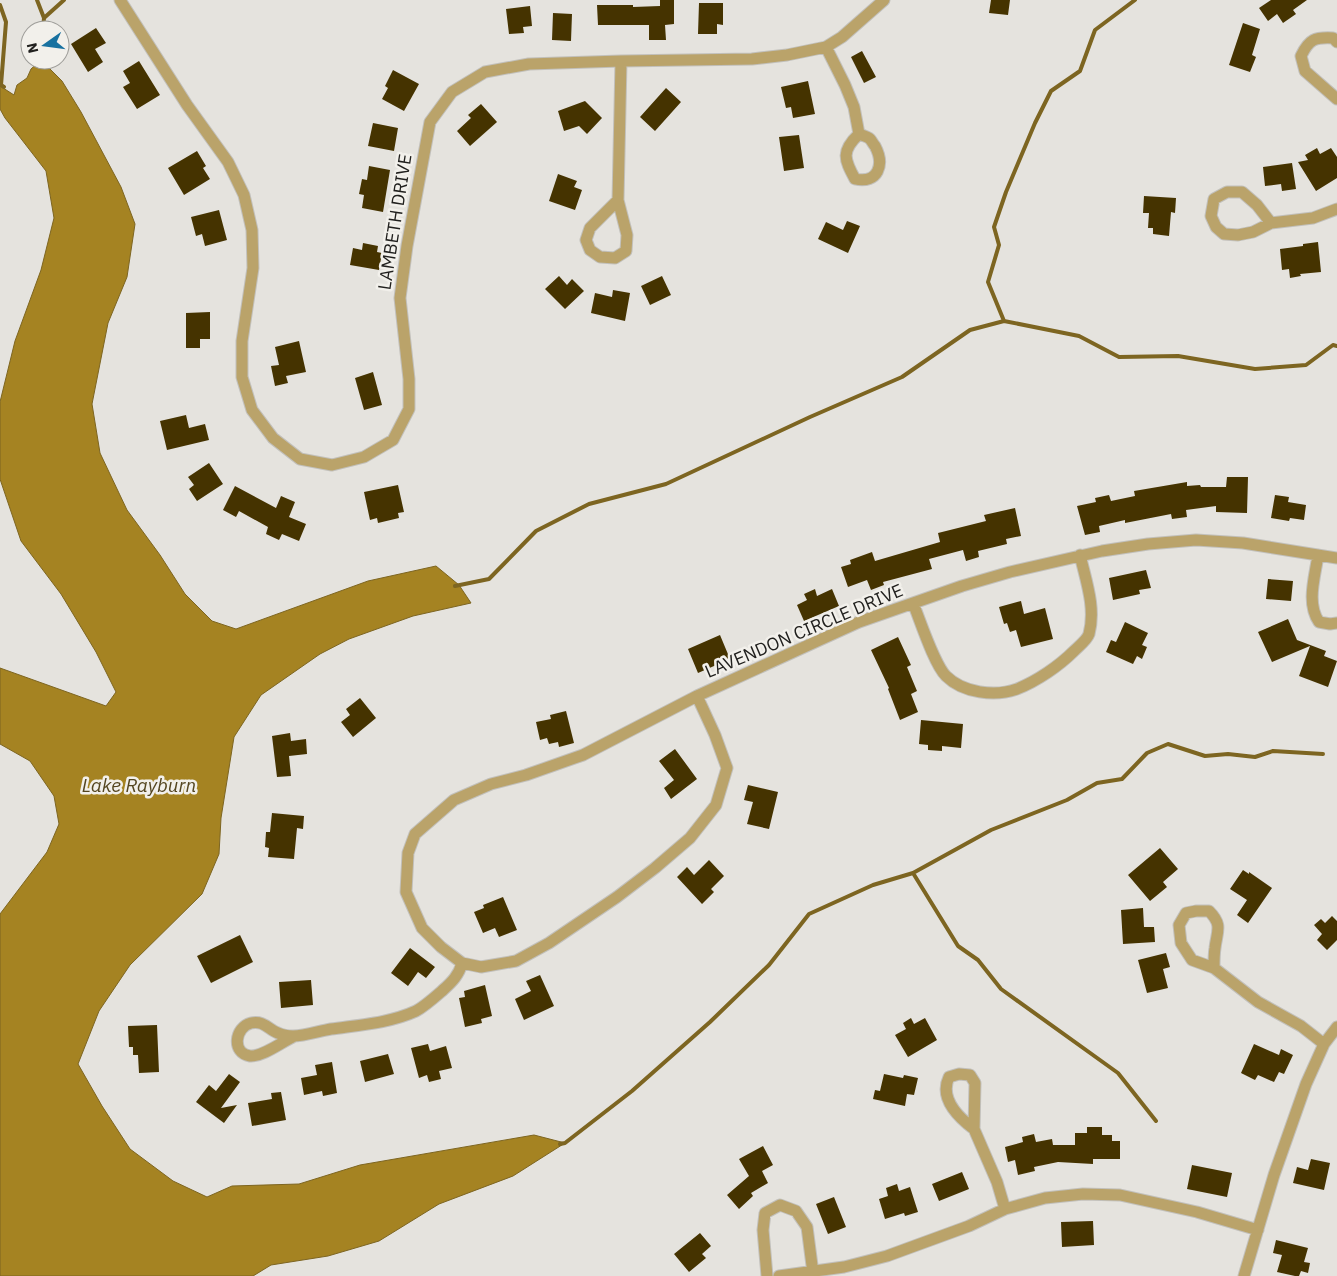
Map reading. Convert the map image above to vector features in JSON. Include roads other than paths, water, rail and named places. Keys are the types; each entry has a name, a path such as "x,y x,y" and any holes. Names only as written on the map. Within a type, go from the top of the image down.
{"street":[{"name":"LAMBETH DRIVE","path":"120,0 187,105 228,162 244,195 252,230 253,268 242,341 242,377 252,410 273,438 300,459 332,465 364,457 393,440 408,409 409,379 400,298 406,246 430,122 452,92 485,72 528,64 621,60 752,60 826,47 842,37 884,0"},
{"path":"1337,42 1333,38 1319,37 1306,44 1301,56 1305,71 1337,99"},
{"path":"826,47 854,107 859,134"},
{"path":"618,200 590,228 586,240 590,250 600,257 616,258 626,250 627,234 618,200 621,60"},
{"path":"1271,223 1257,205 1242,192 1227,192 1214,199 1211,216 1216,227 1224,234 1238,235 1252,232 1271,223 1312,218 1337,209"},
{"name":"LAVENDON CIRCLE DRIVE","path":"697,696 715,735 727,768 716,805 690,838 655,868 617,897 549,943 516,961 481,966 462,963 441,947 422,928 406,892 408,853 415,834 454,800 491,784 526,775 583,755 697,696 859,622 1010,572 1080,555 1148,544 1196,540 1243,543 1337,558"},
{"path":"913,603 934,655 945,675 965,688 990,693 1017,689 1043,675 1068,657 1089,636 1092,606 1080,555"},
{"path":"1318,555 1312,605 1314,614 1319,622 1337,623"},
{"path":"1214,968 1214,949 1219,928 1216,918 1209,911 1196,910 1186,913 1179,925 1181,943 1192,960 1214,968 1258,1002 1300,1026 1324,1044"},
{"path":"294,1036 270,1050 250,1056 242,1052 238,1046 237,1038 240,1031 251,1023 270,1026 278,1033 294,1036 387,1020 416,1010 454,980 461,970 462,963"},
{"path":"1244,1276 1277,1166 1306,1084 1324,1044 1337,1026"},
{"path":"974,1129 997,1182 1005,1210"},
{"path":"779,1276 813,1273 887,1256 969,1226 1005,1210 1045,1198 1083,1194 1120,1195 1197,1212 1258,1230"},
{"path":"767,1276 763,1230 765,1214 780,1204 796,1211 807,1227 813,1273"}],"water":[{"name":"Lake Rayburn","path":"31,70 51,70 62,81 81,112 121,187 135,224 127,277 108,323 92,404 100,453 127,510 160,555 185,594 212,621 236,629 368,581 436,566 459,585 471,603 413,616 349,639 320,654 261,695 234,737 221,818 219,854 202,894 130,965 99,1011 78,1064 130,1149 173,1181 207,1197 232,1186 299,1184 360,1165 534,1135 565,1143 513,1176 439,1204 379,1241 328,1256 271,1265 253,1276 0,1276 0,914 47,852 59,824 54,796 30,761 0,744 0,668 106,706 116,692 96,652 61,594 21,541 0,479 0,402 15,341 41,270 54,218 46,171 0,109 0,86 14,95 17,85 27,78"}],"waterway":[{"path":"37,0 44,20"},
{"path":"44,18 64,0"},
{"path":"1004,321 988,282 999,245 994,227 1006,192 1035,123 1051,91 1080,71 1095,30 1135,0"},
{"path":"0,5 6,22 1,85 4,87"},
{"path":"455,586 489,579 536,531 589,504 666,484 810,417 902,377 970,330 1004,321 1079,336 1119,357 1178,356 1255,369 1306,365 1333,345 1337,346"},
{"path":"560,1144 565,1143 632,1091 710,1022 769,965 809,914 873,885 913,873 991,830 1067,800 1097,783 1122,779 1147,753 1168,744 1205,756 1228,754 1255,757 1273,751 1323,754"},
{"path":"913,873 958,946 978,960 1001,989 1118,1073 1156,1121"}]}
